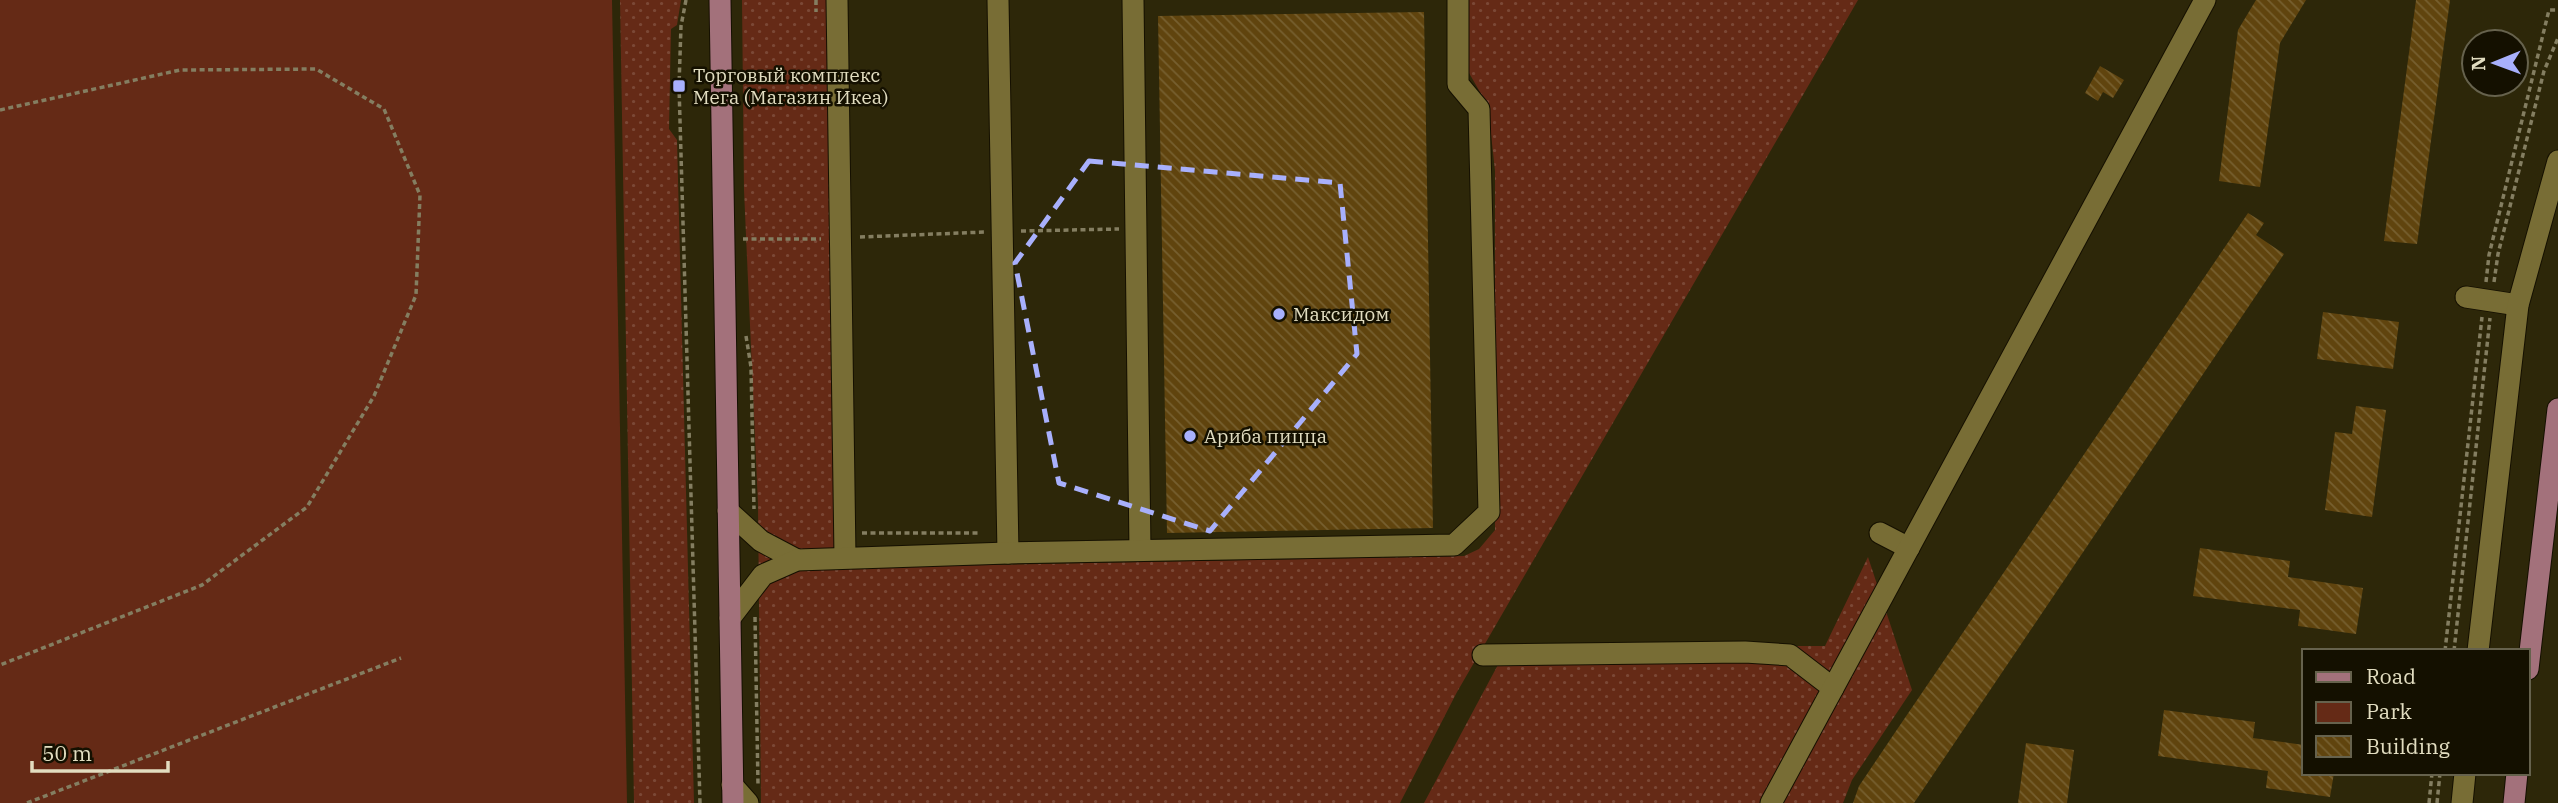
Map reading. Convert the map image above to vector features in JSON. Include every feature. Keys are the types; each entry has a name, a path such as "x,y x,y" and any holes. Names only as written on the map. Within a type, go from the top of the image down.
{"main road":[{"path":"720,0 732,794"},
{"path":"2530,652 2558,410"},
{"path":"2514,803 2517,775"}],"street":[{"path":"837,0 830,238 845,557"},
{"path":"998,0 1008,552"},
{"path":"1133,0 1140,550"},
{"path":"730,618 763,575 797,560 1008,552 1454,545 1489,512 1479,109 1458,84 1458,0"},
{"path":"1771,803 2205,0"},
{"path":"2478,649 2518,304 2558,161"},
{"path":"2481,299 2518,304"},
{"path":"728,510 761,541 797,560"},
{"path":"1880,533 1909,548"},
{"path":"1483,655 1745,652 1790,655 1833,688"},
{"path":"2462,803 2465,775"},
{"path":"732,794 753,800"}],"path":[{"path":"686,0 681,26 679,86 700,803"},
{"path":"816,0 816,13"},
{"path":"2445,649 2481,299 2489,255 2549,10 2558,10"},
{"path":"2454,649 2481,299 2498,254 2544,71 2558,38"},
{"path":"0,110 180,70 316,69 384,109 420,195 416,295 374,396 307,507 202,585 0,665"},
{"path":"743,226 743,239 1136,229"},
{"path":"820,252 830,238"},
{"path":"746,332 751,367 753,508 761,530 761,541"},
{"path":"859,533 983,533"},
{"path":"753,800 755,604 763,575"},
{"path":"27,803 401,658"},
{"path":"2429,803 2432,775"},
{"path":"2437,803 2440,775"}],"highlighted area":[{"path":"1089,161 1340,183 1357,354 1210,531 1059,483 1015,263"}],"green space":[{"path":"0,0 612,0 627,803 0,803"},
{"path":"620,0 681,0 677,25 671,29 669,129 677,140 694,803 634,803"},
{"path":"742,0 829,0 838,567 881,567 1464,556 1479,549 1495,530 1495,171 1488,106 1465,66 1464,0 1858,0 1457,692 1400,803 761,803 758,505 744,190"},
{"path":"1868,557 1912,690 1852,780 1843,803 1424,803 1508,646 1825,646"}],"building":[{"path":"2256,0 2306,0 2280,43 2260,187 2219,181 2238,30"},
{"path":"2416,0 2450,0 2417,244 2384,241"},
{"path":"1424,12 1433,528 1167,533 1158,16"},
{"path":"2100,66 2124,80 2113,98 2103,92 2098,101 2085,93"},
{"path":"2248,213 2264,223 2256,235 2284,254 1914,803 1853,803 1859,786"},
{"path":"2323,312 2399,322 2393,369 2317,359"},
{"path":"2356,406 2386,410 2372,517 2325,510 2335,432 2352,434"},
{"path":"2200,548 2290,561 2288,577 2363,588 2356,634 2298,626 2300,610 2193,596"},
{"path":"2164,710 2255,722 2253,738 2302,745 2302,775 2334,775 2330,797 2266,788 2268,771 2158,756"},
{"path":"2026,743 2074,750 2067,803 2018,803"}],"place":[{"name":"Торговый комплекс Мега (Магазин Икеа)","path":"679,86"},
{"name":"Максидом","path":"1279,314"},
{"name":"Ариба пицца","path":"1190,436"}]}
